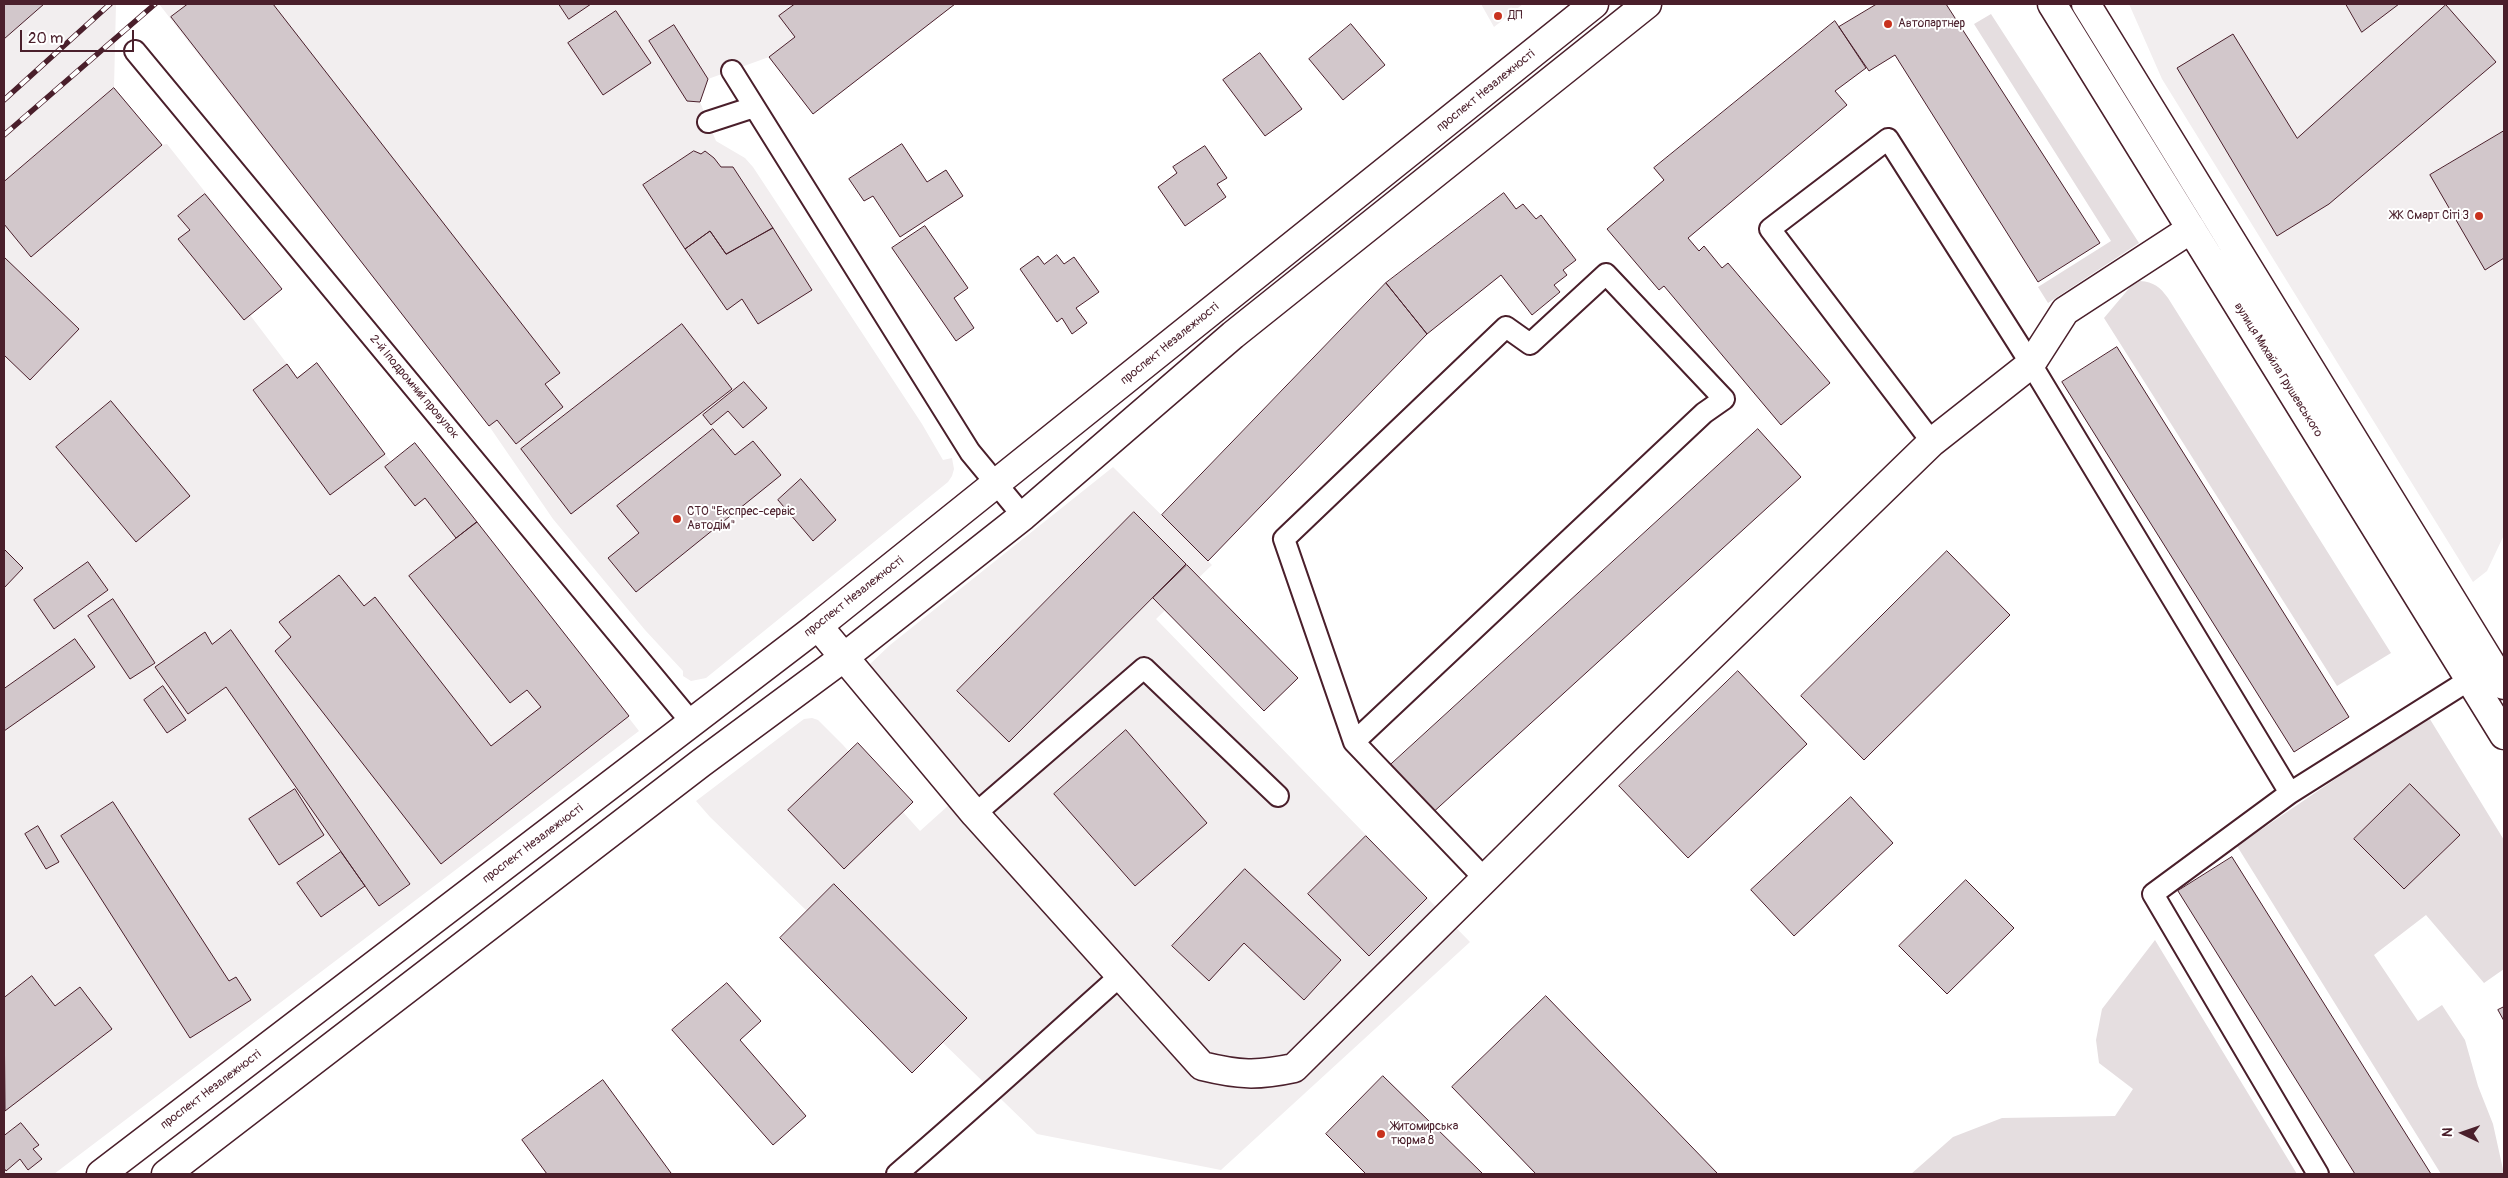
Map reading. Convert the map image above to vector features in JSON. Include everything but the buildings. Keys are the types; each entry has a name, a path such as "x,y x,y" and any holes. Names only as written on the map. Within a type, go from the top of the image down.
{"main road":[{"name":"проспект Незалежності","path":"101,1174 818,626 1594,4"},
{"path":"166,1174 701,763 843,658 1023,516 1233,335 1647,4"},
{"name":"вулиця Михайла Грушевського","path":"2052,4 2504,735"},
{"path":"2086,4 2504,685"},
{"path":"818,626 975,814 1202,1066 1233,1074 1263,1074 1294,1068 1932,442 2031,364 2065,311 2191,229"}],"lane":[{"name":"2-й Іподромний провулок","path":"135,51 692,723"},
{"path":"732,71 970,452 1023,516"},
{"path":"708,122 754,107"},
{"path":"1932,442 1770,229 1888,139 2031,364 2290,794"},
{"path":"1354,742 1704,413 1724,399 1606,274 1530,344 1506,327 1284,539 1354,742 1485,879"},
{"path":"975,814 1144,668 1278,796"},
{"path":"2318,1174 2153,894 2290,794 2469,680"},
{"path":"898,1174 962,1120 991,1090 1120,976"}],"shaded area":[{"path":"4,4 116,4 114,88 162,145 167,144 282,289 250,315 297,377 317,363 391,462 415,443 639,731 54,1174 4,1174"},
{"path":"159,4 955,4 813,114 769,57 708,79 700,102 716,141 745,158 753,167 922,424 943,460 952,458 954,469 952,476 948,482 706,678 691,681 683,676 683,671 645,630 553,519 489,426"},
{"name":"ДП","path":"1481,4 1523,4 1494,27"},
{"path":"2129,4 2504,4 2504,535 2487,571 2473,582 2162,79"},
{"path":"1991,14 2139,243 2048,303 2038,287 2111,241 1974,24"},
{"path":"2140,281 2156,286 2168,298 2391,653 2337,686 2104,318 2131,286"},
{"path":"1113,467 1212,565 1156,619 1470,942 1221,1170 1037,1134 710,817 696,801 804,719 812,718 818,720 843,745 920,831 970,786 881,692 869,670 869,665 890,645"},
{"path":"2428,716 2504,840 2504,969 2484,983 2426,915 2374,955 2418,1021 2442,1005 2465,1040 2478,1086 2493,1124 2504,1174 2441,1174 2237,846","holes":["2410,784 2460,835 2404,889 2355,839"]},
{"path":"2155,940 2297,1174 1911,1174 1953,1137 2002,1118 2115,1116 2133,1089 2099,1063 2096,1040 2102,1009"}],"railway":[{"path":"4,100 110,4"},
{"path":"4,135 155,4"}],"place":[{"name":"ДП","path":"1498,16"},
{"name":"Автопартнер","path":"1888,24"},
{"name":"ЖК Смарт Сіті 3","path":"2479,216"},
{"name":"СТО \"Експрес-сервіс Автодім\"","path":"677,519"},
{"name":"Житомирська тюрма 8","path":"1381,1134"}]}
